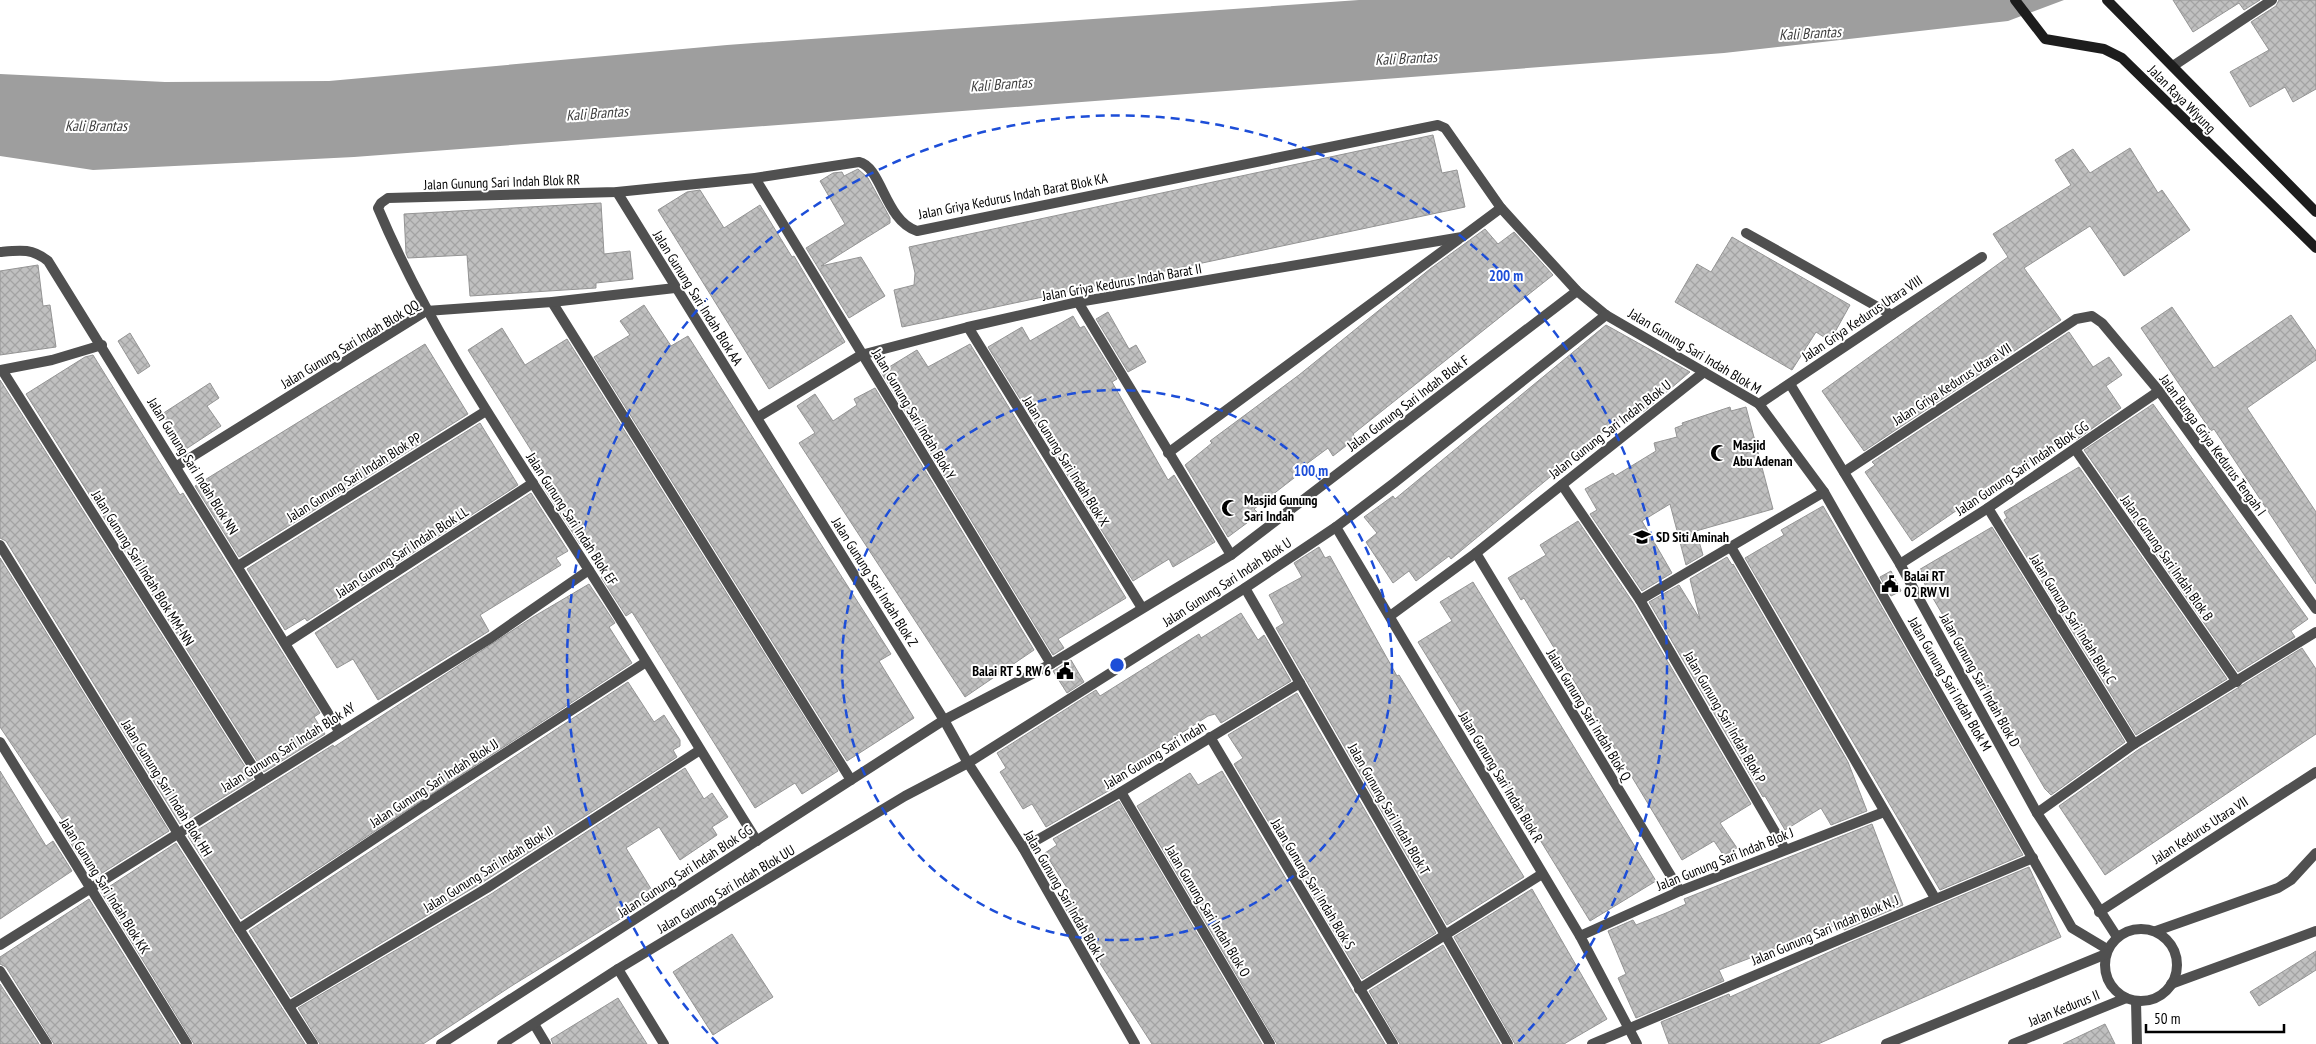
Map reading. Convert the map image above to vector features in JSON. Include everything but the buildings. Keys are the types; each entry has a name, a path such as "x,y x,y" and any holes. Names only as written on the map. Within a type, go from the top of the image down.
{"main road":[{"name":"Jalan Raya Wiyung","path":"2014,0 2045,39 2104,49 2122,58 2158,96 2316,248"},
{"name":"Jalan Raya Wiyung","path":"2109,1 2316,212"}],"street":[{"path":"2173,66 2272,0"},
{"name":"Jalan Griya Kedurus Indah Barat Blok KA","path":"617,192 755,178 861,162 872,172 898,219 917,231 1426,127 1438,125 1444,128"},
{"name":"Jalan Gunung Sari Indah Blok M","path":"1444,128 1501,208 1577,291 1606,315 1759,404 1824,492 2072,928 2106,952"},
{"name":"Jalan Gunung Sari Indah Blok Y","path":"755,178 1051,664"},
{"name":"Jalan Gunung Sari Indah Blok RR","path":"379,206 388,198 617,192"},
{"name":"Jalan Gunung Sari Indah Blok AA","path":"617,192 675,288 758,417"},
{"name":"Jalan Gunung Sari Indah Blok EF","path":"379,206 378,208 402,264 426,312 486,411 589,570 757,841"},
{"name":"Jalan Griya Kedurus Indah Barat II","path":"758,417 862,355 968,327 1078,302 1462,237 1501,208"},
{"path":"1746,233 1892,315"},
{"path":"1168,454 1462,237"},
{"name":"Jalan Gunung Sari Indah Blok NN","path":"0,252 24,249 39,254 48,261 177,466 339,731"},
{"name":"Jalan Griya Kedurus Utara VIII","path":"1759,404 1982,257"},
{"name":"Jalan Gunung Sari Indah Blok QQ","path":"177,466 426,312 552,302 675,288"},
{"name":"Jalan Gunung Sari Indah Blok F","path":"944,720 1051,664 1231,555 1577,291"},
{"path":"552,302 851,780"},
{"path":"1078,302 1168,454 1231,555"},
{"name":"Jalan Gunung Sari Indah Blok U","path":"968,763 1245,588 1336,527 1606,315"},
{"name":"Jalan Bunga Griya Kedurus Tengah I","path":"2076,319 2087,316 2099,320 2158,391 2316,609"},
{"name":"Jalan Griya Kedurus Utara VII","path":"1844,472 2076,319"},
{"name":"Jalan Gunung Sari Indah Blok X","path":"968,327 1142,608"},
{"path":"1,370 52,360 102,345"},
{"name":"Jalan Gunung Sari Indah Blok MM-NN","path":"1,370 262,781"},
{"name":"Jalan Gunung Sari Indah Blok U","path":"1390,616 1476,553 1704,372"},
{"name":"Jalan Gunung Sari Indah Blok D","path":"1790,384 1900,564 2038,812 2099,912 2117,937"},
{"name":"Jalan Gunung Sari Indah Blok GG","path":"1900,564 1988,508 2158,391"},
{"name":"Jalan Gunung Sari Indah Blok PP","path":"238,566 486,411"},
{"name":"Jalan Gunung Sari Indah Blok Z","path":"758,417 944,720 968,763"},
{"name":"Jalan Gunung Sari Indah Blok B","path":"2075,449 2237,682"},
{"name":"Jalan Gunung Sari Indah Blok LL","path":"286,643 533,483"},
{"name":"Jalan Gunung Sari Indah Blok P","path":"1562,485 1640,600 1786,848"},
{"path":"1640,600 1824,492"},
{"name":"Jalan Gunung Sari Indah Blok C","path":"1988,508 2134,744"},
{"name":"Jalan Gunung Sari Indah Blok R","path":"1336,527 1580,936 1637,1044"},
{"name":"Jalan Gunung Sari Indah Blok HH","path":"0,545 177,832 313,1044"},
{"path":"1731,547 1935,898"},
{"name":"Jalan Gunung Sari Indah Blok Q","path":"1476,553 1680,891"},
{"name":"Jalan Gunung Sari Indah Blok AY","path":"0,945 177,832 491,638 589,570"},
{"name":"Jalan Gunung Sari Indah Blok T","path":"1245,588 1508,1044"},
{"path":"2038,812 2134,744 2316,632"},
{"name":"Jalan Gunung Sari Indah Blok JJ","path":"239,929 431,801 646,662"},
{"name":"Jalan Gunung Sari Indah","path":"1023,848 1121,792 1300,683"},
{"name":"Jalan Gunung Sari Indah Blok GG","path":"441,1044 944,720"},
{"name":"Jalan Gunung Sari Indah Blok S","path":"1210,737 1394,1044"},
{"name":"Jalan Gunung Sari Indah Blok KK","path":"0,742 187,1044"},
{"name":"Jalan Gunung Sari Indah Blok II","path":"289,1006 487,888 700,750"},
{"name":"Jalan Gunung Sari Indah Blok L","path":"968,763 1023,848 1136,1044"},
{"name":"Jalan Gunung Sari Indah Blok UU","path":"502,1044 618,969 905,796 968,763"},
{"name":"Jalan Kedurus Utara VII","path":"2099,912 2316,772"},
{"name":"Jalan Gunung Sari Indah Blok O","path":"1121,792 1270,1044"},
{"name":"Jalan Gunung Sari Indah Blok J","path":"1580,936 1680,891 1786,848 1884,812"},
{"path":"2156,931 2278,888 2291,880 2316,853"},
{"name":"Jalan Gunung Sari Indah Blok N, J","path":"1592,1044 2033,858"},
{"path":"1359,988 1542,874"},
{"path":"2172,984 2177,965 2176,954 2165,937 2156,931 2135,928 2117,937 2106,952 2104,965 2110,984 2131,999 2156,998 2172,984 2316,931"},
{"path":"1886,1044 2106,952"},
{"path":"618,969 664,1044"},
{"path":"0,971 47,1044"},
{"path":"2131,999 2137,1044"},
{"name":"Jalan Kedurus II","path":"2013,1044 2131,999"},
{"path":"534,1024 546,1044"}],"water":[{"name":"Kali Brantas","path":"1359,0 2064,0 2008,21 1724,53 354,157 93,170 0,156 0,74 165,82 329,81 727,45"}],"place":[{"name":"Masjid Abu Adenan","path":"1719,453"},
{"name":"Masjid Gunung Sari Indah","path":"1230,508"},
{"name":"SD Siti Aminah","path":"1642,537"},
{"name":"Balai RT 02 RW VI","path":"1890,584"},
{"name":"Balai RT 5 RW 6","path":"1065,671"}]}
